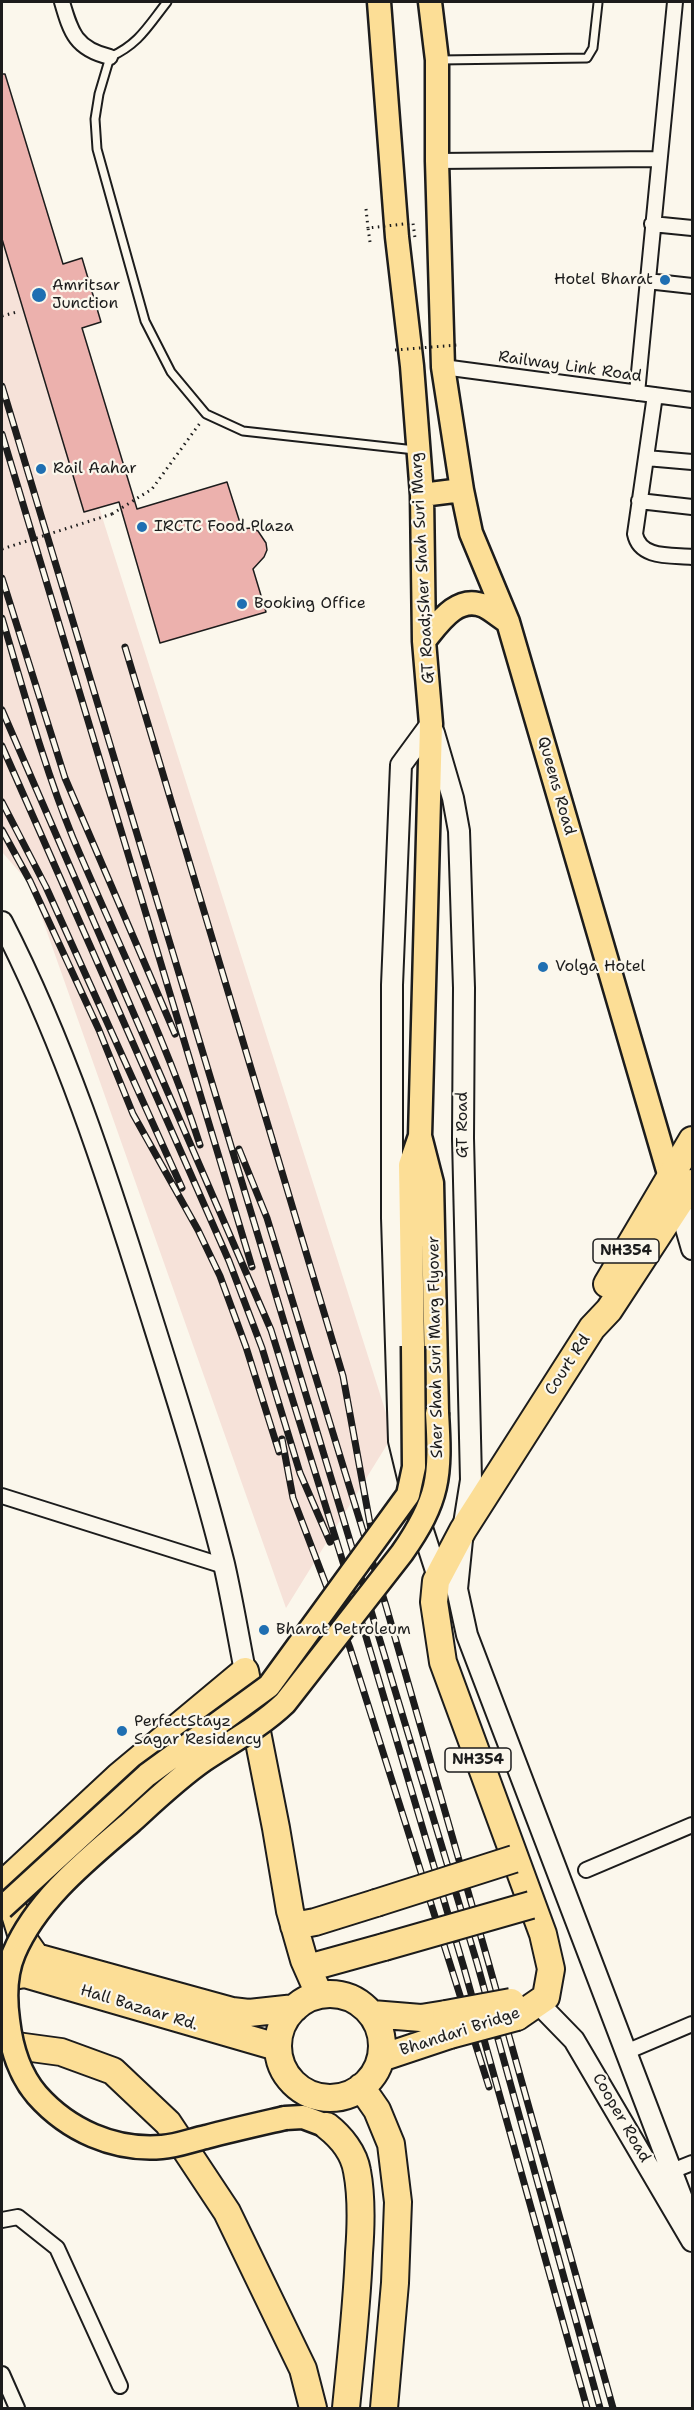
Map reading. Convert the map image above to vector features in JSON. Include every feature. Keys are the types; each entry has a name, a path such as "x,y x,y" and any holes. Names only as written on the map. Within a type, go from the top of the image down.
{"highway":[{"name":"NH354","path":"680,1188 693,1140"},
{"name":"Court Rd","path":"463,1530 592,1328 609,1310 680,1188"},
{"name":"NH354","path":"463,1530 437,1579 434,1602 443,1662 531,1905"},
{"path":"295,2008 249,2013 148,1989 36,1957 22,1937 3,1884 119,1776 245,1671 294,1926 319,1994 287,2015 279,2030 277,2047 280,2064 290,2080 303,2092 314,2096 336,2098 361,2087 372,2078 381,2058 383,2043 372,2014"},
{"path":"294,1926 315,1922 514,1859"},
{"path":"308,1968 531,1905"},
{"name":"Bhandari Bridge","path":"381,2058 448,2025 522,2007 529,1990 551,1969 543,1934 531,1905"},
{"name":"Hall Bazaar Rd.","path":"2,1978 25,1974 277,2047"},
{"name":"NH354","path":"319,1994 343,1995 360,2003 372,2014"},
{"name":"Bhandari Bridge","path":"372,2014 421,2018 448,2025"},
{"path":"2,2044 60,2052 112,2071 168,2123 227,2212 303,2369 313,2409"},
{"path":"361,2087 377,2110 391,2144 398,2213 395,2283 384,2409"},
{"path":"327,2126 340,2136 352,2156 359,2187 360,2233 357,2298 346,2409"},
{"path":"327,2126 339,2161 345,2243 330,2409"},
{"path":"368,2409 386,2212 384,2127"}],"main road":[{"name":"GT Road;Sher Shah Suri Marg","path":"380,2 397,237 412,366 422,495 424,641 431,724 420,1136"},
{"path":"430,2 437,60 437,161 443,367"},
{"name":"Queens Road","path":"443,367 471,533 508,622 680,1188"},
{"path":"422,495 462,490"},
{"path":"424,641 448,612 466,603 483,605 508,622"},
{"path":"431,724 401,765 392,985 392,1218 399,1441 414,1503 437,1579"},
{"name":"GT Road","path":"431,724 453,798 460,842 464,988 463,1138 471,1480 457,1589 467,1635 693,2225"},
{"path":"2,922 31,979 59,1045 117,1206 198,1466 224,1566 245,1671"},
{"name":"Sher Shah Suri Marg Flyover","path":"2,1908 147,1775 269,1686 408,1495 414,1467 410,1165 420,1136"},
{"name":"Sher Shah Suri Marg Flyover","path":"327,2126 303,2117 285,2118 163,2147 138,2147 113,2143 84,2132 57,2114 36,2093 20,2068 10,2037 6,2003 7,1977 14,1954 27,1928 56,1892 97,1851 165,1791 202,1761 270,1717 285,1703 417,1531 434,1496 440,1457 432,1183 420,1136"},
{"path":"680,1188 693,1249"},
{"name":"Cooper Road","path":"522,2007 574,2040 693,2241"}],"street":[{"path":"62,2 74,34 82,46 93,53 110,57"},
{"path":"636,393 675,2"},
{"path":"437,161 658,159"},
{"path":"652,224 693,228"},
{"path":"647,281 693,286"},
{"name":"Railway Link Road","path":"443,367 693,400"},
{"path":"655,395 634,534 640,547 654,553 693,557"},
{"path":"646,458 693,462"},
{"path":"639,501 693,507"},
{"path":"2,1496 224,1566"},
{"path":"586,1870 693,1825"},
{"path":"626,2052 693,2024"},
{"path":"672,2171 693,2163"},
{"path":"2,2220 18,2217 57,2248 120,2386"},
{"path":"2,2374 17,2409"}],"lane":[{"path":"167,2 140,37 127,49 110,57 99,94 95,119 98,149 145,321 171,372 206,414 243,430 417,451"},
{"path":"437,60 587,58 593,48 598,3"}],"path":[{"path":"366,209 370,242"},
{"path":"368,228 413,223 415,238"},
{"path":"2,316 17,312"},
{"path":"395,351 457,345"},
{"path":"2,549 112,514 152,489 206,414"}],"shaded area":[{"path":"2,201 393,1435 286,1608 30,884 2,852"}],"building":[{"path":"2,74 5,74 63,264 82,258 101,322 82,328 137,509 227,482 242,529 251,528 258,531 266,543 267,550 264,557 253,569 266,612 160,643 119,502 84,512 2,239"}],"railway":[{"path":"2,386 413,1750"},
{"path":"2,434 252,1267"},
{"path":"2,578 65,778 175,1034"},
{"path":"2,618 35,729 73,838 156,1028 200,1145"},
{"path":"125,647 343,1376 373,1540"},
{"path":"2,710 271,1330 364,1630 464,1968 587,2408"},
{"path":"2,746 229,1261 262,1348 300,1473 330,1542"},
{"path":"2,802 46,887 182,1188"},
{"path":"2,830 30,881 99,1030 133,1114 198,1230 220,1276 246,1347 279,1452"},
{"path":"239,1149 267,1218 386,1606 613,2408"},
{"path":"282,1439 293,1498 350,1648 489,2087"},
{"path":"411,1744 477,1963 600,2408"}],"place":[{"name":"Hotel Bharat","path":"665,280"},
{"name":"Amritsar Junction","path":"39,295"},
{"name":"Rail Aahar","path":"41,469"},
{"name":"IRCTC Food Plaza","path":"142,527"},
{"name":"Booking Office","path":"242,604"},
{"name":"Volga Hotel","path":"543,967"},
{"name":"Bharat Petroleum","path":"264,1630"},
{"name":"PerfectStayz Sagar Residency","path":"122,1731"}]}
